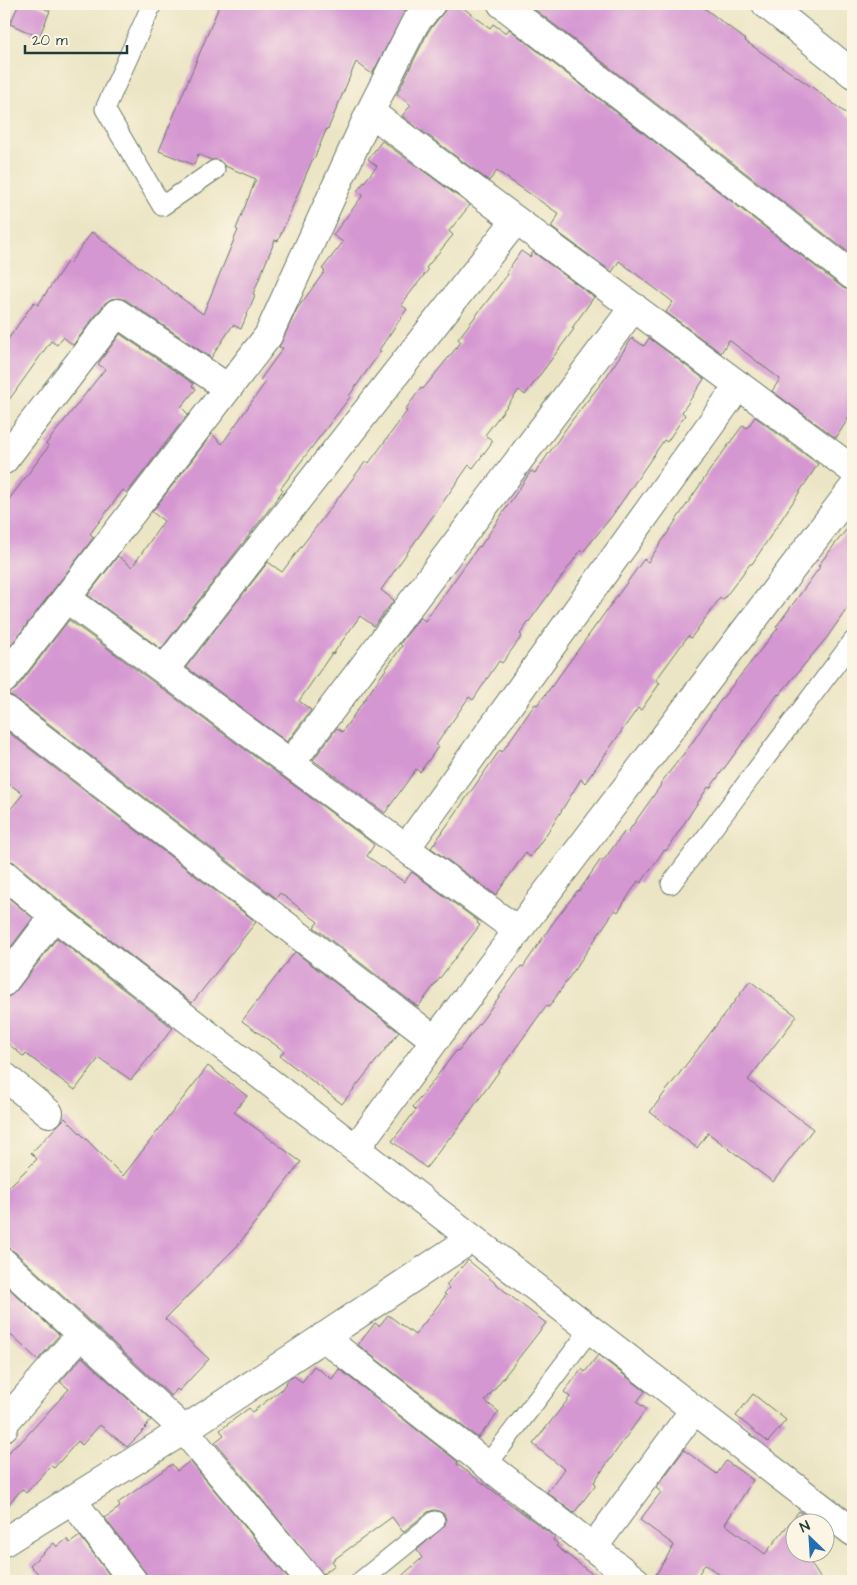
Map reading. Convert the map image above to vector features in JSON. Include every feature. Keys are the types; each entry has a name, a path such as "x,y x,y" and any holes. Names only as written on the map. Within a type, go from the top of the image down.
{"street":[{"path":"4,677 268,336 370,112 415,23 430,4"},
{"path":"502,4 853,276"},
{"path":"766,4 853,74"},
{"path":"370,112 853,470"},
{"path":"164,670 516,220"},
{"path":"291,764 634,308"},
{"path":"4,460 117,313 228,388"},
{"path":"406,848 739,385"},
{"path":"356,1148 435,1040 853,488"},
{"path":"66,598 518,931"},
{"path":"4,709 435,1040"},
{"path":"4,874 54,916 853,1532"},
{"path":"4,982 54,916"},
{"path":"4,1076 49,1113"},
{"path":"4,1542 184,1430 471,1239"},
{"path":"4,1263 184,1430 310,1581"},
{"path":"4,1427 5,1422 81,1334"},
{"path":"323,1337 636,1581"},
{"path":"593,1548 694,1410"},
{"path":"72,1500 133,1581"}],"lane":[{"path":"152,4 105,109 162,206 215,170"},
{"path":"671,884 853,641"},
{"path":"487,1465 590,1330"},
{"path":"361,1581 435,1521"}],"building":[{"path":"19,4 34,4 50,11 39,37 10,24"},
{"path":"220,4 398,4 406,10 372,74 356,62 278,241 275,240 241,329 233,325 211,358 126,300 119,298 111,299 105,303 73,345 63,337 57,345 51,341 4,407 4,345 34,302 38,305 67,262 69,264 92,232 203,314 238,230 236,229 256,179 225,166 219,160 211,160 198,154 194,165 159,151"},
{"path":"450,4 458,4 490,28 493,24 506,33 509,29 843,288 853,291 853,411 836,438 772,391 780,379 729,340 721,353 666,312 673,302 619,261 612,272 551,227 559,214 497,171 489,181 402,116 411,105 397,94 428,32"},
{"path":"699,4 745,41 816,90 853,119 853,256 529,5"},
{"path":"382,141 470,205 449,231 453,235 426,268 428,270 401,305 407,309 350,397 281,488 283,490 267,512 161,649 88,595 118,556 132,567 164,521 152,512 212,434 222,444 265,383 260,380 283,348 279,347 297,309 325,271 322,269 343,242 333,235 363,195 357,191 377,166 368,159"},
{"path":"521,251 530,257 533,252 594,297 572,328 574,329 525,395 519,390 485,435 493,441 473,468 469,465 381,590 394,600 374,626 360,616 332,653 299,701 311,710 287,742 186,667 268,562 282,572 366,461 369,463 407,411 405,410 421,388 423,389 461,342 458,339 508,274 506,273"},
{"path":"120,334 194,384 192,386 196,389 181,407 188,414 127,493 123,490 90,534 94,537 4,654 4,506 49,446 46,444 105,369 98,364"},
{"path":"632,338 644,346 649,338 704,379 682,412 685,415 667,442 664,440 612,516 583,552 581,550 520,634 522,636 502,663 499,661 473,700 469,697 420,772 416,769 385,813 313,760 337,728 342,732 402,646 400,644 420,617 425,621 480,547 531,471 535,473 572,420 604,380"},
{"path":"755,417 818,464 752,564 750,564 723,600 720,598 691,638 688,636 656,680 660,683 641,710 638,708 585,783 581,779 530,857 525,853 496,895 431,848 500,750 502,752 535,704 537,705 546,694 644,559 648,562 743,425 747,428"},
{"path":"853,521 853,600 828,636 778,694 710,788 708,787 666,851 664,850 641,883 638,881 618,912 615,910 549,1007 546,1006 451,1138 426,1168 392,1141 416,1110 413,1107 483,1019 521,966 523,967 601,859 603,861 625,831 628,832 717,705 778,628 776,627 820,567 818,566"},
{"path":"69,620 367,839 374,845 367,856 404,882 412,872 478,921 477,923 480,925 418,1007 314,927 318,922 280,893 276,898 14,697 7,694 16,689"},
{"path":"4,729 256,922 192,1003 64,904 14,862 4,859 4,817 23,794 4,780"},
{"path":"4,894 33,918 4,956"},
{"path":"57,938 173,1028 131,1080 99,1058 75,1090 26,1054 24,1057 4,1040 4,997 10,996 16,991"},
{"path":"295,952 399,1032 342,1104 280,1056 284,1051 242,1021"},
{"path":"750,981 797,1016 748,1080 813,1129 773,1182 708,1133 697,1148 650,1112"},
{"path":"208,1066 247,1096 234,1112 301,1162 238,1245 165,1319 209,1359 179,1391 177,1389 171,1396 15,1252 4,1248 4,1192 37,1159 31,1153 65,1118 123,1176"},
{"path":"468,1260 546,1323 485,1401 499,1412 478,1438 358,1345 375,1323 379,1326 388,1315 415,1335 446,1295 444,1294 449,1288 446,1285"},
{"path":"4,1284 59,1335 38,1360 12,1336 4,1336"},
{"path":"598,1355 645,1391 637,1402 646,1409 594,1482 596,1484 574,1513 547,1492 564,1469 533,1444 570,1397 564,1392 582,1369 585,1372"},
{"path":"82,1357 151,1420 146,1428 127,1447 100,1425 82,1445 78,1441 54,1468 51,1466 26,1493 22,1489 4,1509 4,1458 69,1389 60,1382"},
{"path":"314,1366 332,1379 339,1369 458,1462 457,1464 555,1537 553,1540 558,1544 556,1546 601,1581 396,1581 422,1558 417,1550 445,1525 444,1514 434,1510 428,1512 403,1532 392,1517 332,1561 335,1565 323,1574 215,1442 224,1435 220,1430 249,1408 252,1412 281,1390 288,1380 294,1376 302,1382"},
{"path":"753,1394 786,1420 768,1442 736,1416"},
{"path":"684,1450 717,1474 726,1461 753,1480 725,1524 765,1554 784,1530 784,1562 810,1562 822,1581 728,1581 705,1564 694,1581 652,1581 674,1545 640,1520 661,1492 656,1488"},
{"path":"190,1461 290,1581 148,1581 145,1572 105,1518 120,1507 118,1503 172,1464 177,1471"},
{"path":"80,1536 114,1581 45,1581 30,1565 54,1543 57,1547 67,1539 70,1543"}]}
